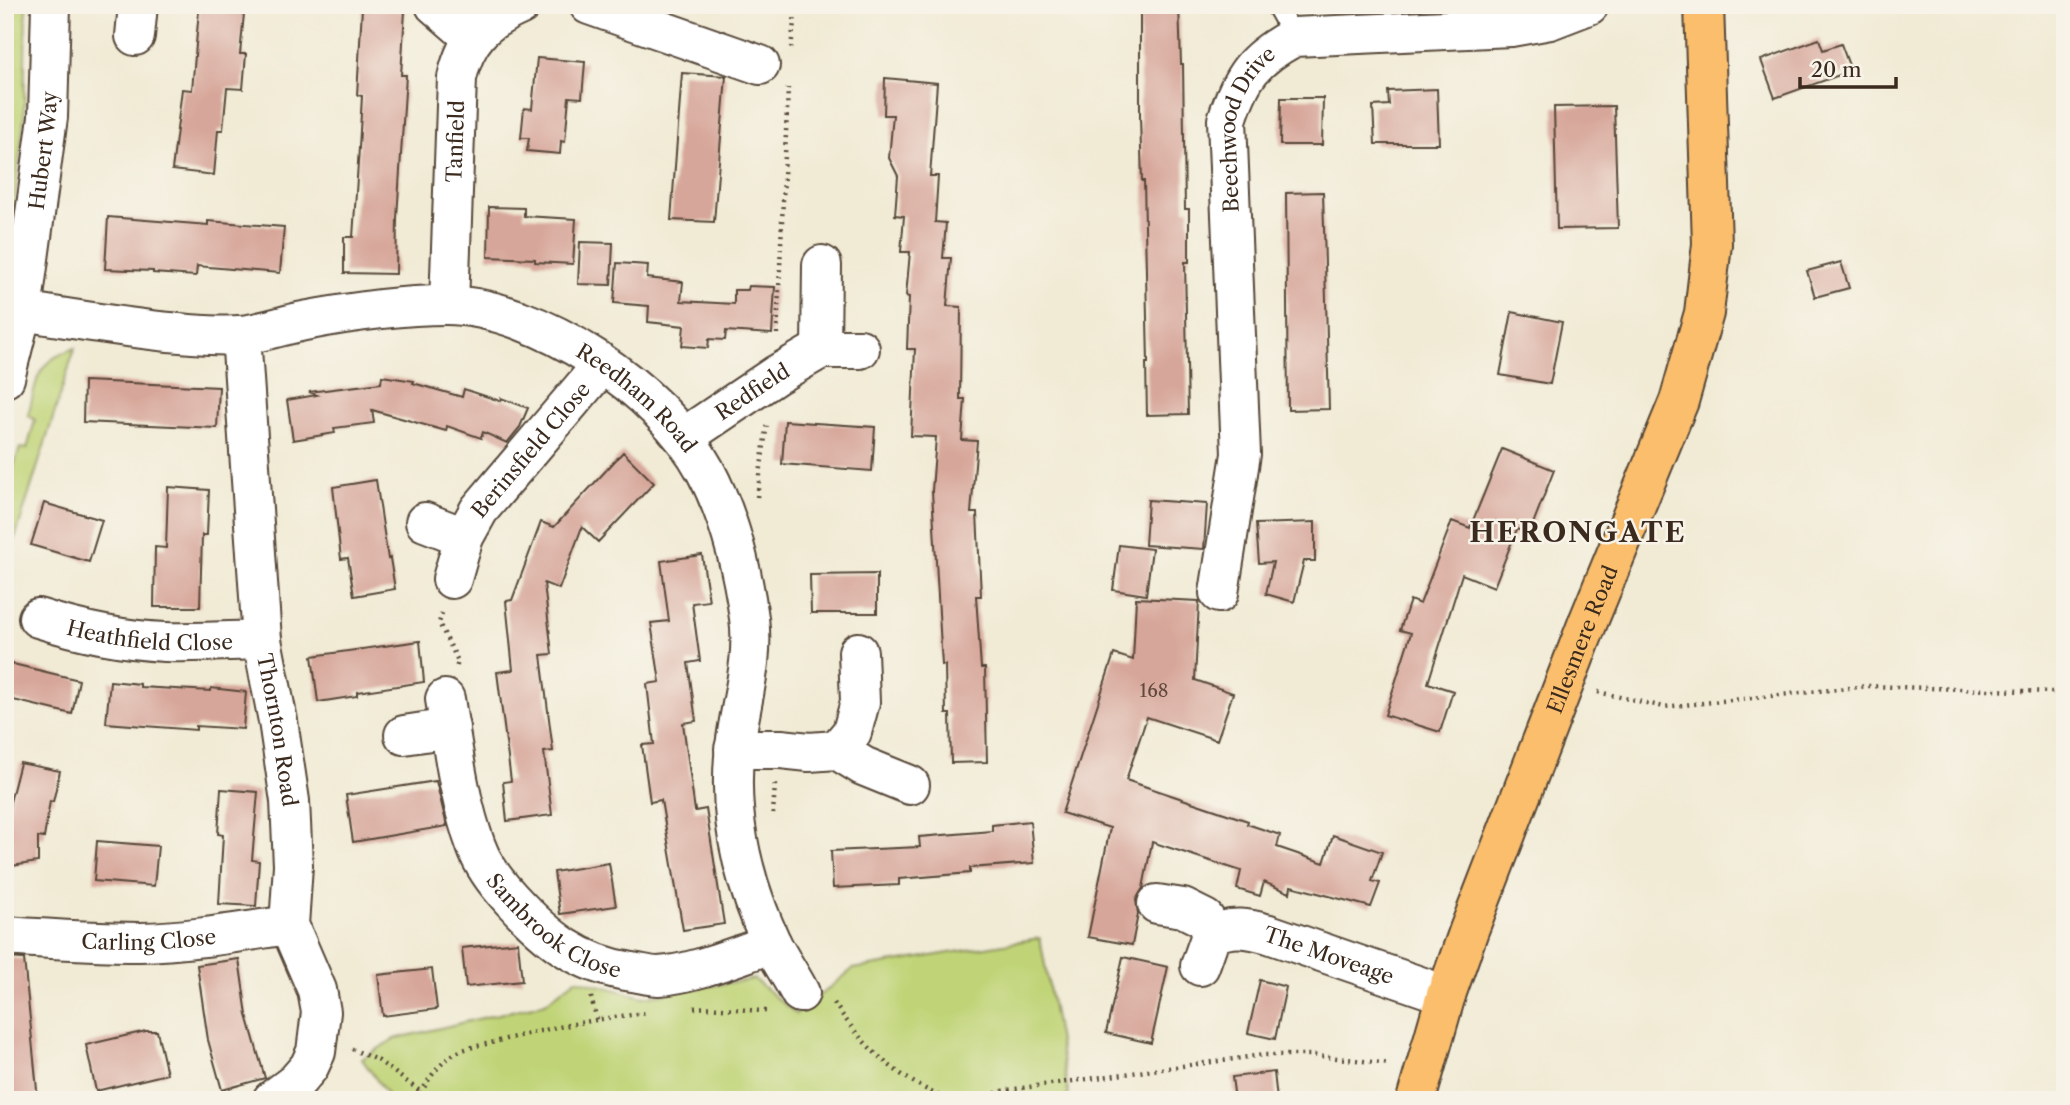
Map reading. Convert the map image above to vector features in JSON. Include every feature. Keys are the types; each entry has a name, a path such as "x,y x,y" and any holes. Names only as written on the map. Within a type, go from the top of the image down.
{"main road":[{"name":"Ellesmere Road","path":"1419,1086 1446,995 1563,685 1679,401 1704,313 1712,244 1704,5"}],"street":[{"name":"Hubert Way","path":"5,378 22,311 48,117 51,5"},
{"path":"435,5 473,38"},
{"name":"Tanfield","path":"449,305 457,78 461,57 486,24 521,5"},
{"path":"589,5 779,67"},
{"name":"Beechwood Drive","path":"1219,593 1241,454 1227,120 1235,94 1249,71 1267,51 1285,21 1511,27 1550,20 1589,5"},
{"path":"822,265 821,349 859,349"},
{"name":"Reedham Road","path":"22,311 125,327 193,334 241,335 365,310 449,305 534,325 570,343 655,404 684,437 705,470 728,521 744,586 749,624 749,672 734,750 734,820 744,873 772,944 803,1001"},
{"name":"Thornton Road","path":"241,335 262,640 290,801 293,865 289,925 317,990 321,1012 320,1034 309,1067 296,1082 272,1100"},
{"name":"Redfield","path":"684,437 776,375 821,349"},
{"name":"Berinsfield Close","path":"452,579 464,537 479,510 602,365"},
{"name":"Berinsfield Close","path":"425,522 464,537"},
{"name":"Heathfield Close","path":"38,618 72,629 122,638 165,642 262,640"},
{"path":"837,750 852,732 860,702 858,652"},
{"path":"404,735 448,714"},
{"name":"Sambrook Close","path":"448,714 469,824 477,849 500,887 528,919 566,949 610,969 657,976 687,971 772,944"},
{"path":"734,750 837,750 863,765 910,785"},
{"name":"The Moveage","path":"1157,904 1183,908 1205,919 1205,951 1222,930 1244,928 1269,934 1446,995"},
{"name":"Carling Close","path":"5,936 141,942 196,938 289,925"}],"path":[{"path":"759,510 757,496 776,375 779,67 796,5"},
{"path":"448,714 458,661 439,622 452,579"},
{"path":"1563,685 1664,707 1868,687 2052,692 2065,689"},
{"path":"773,816 777,749"},
{"path":"688,1009 710,1007 743,1011 803,1001 862,1040 884,1063 907,1079 949,1100"},
{"path":"419,1100 421,1092 436,1071 458,1052 534,1032 654,1012"},
{"path":"320,1034 379,1061 421,1092"},
{"path":"983,1100 1000,1091 1264,1055 1360,1059 1407,1066 1419,1086"}],"green space":[{"path":"5,5 26,5 24,116 5,291"},
{"path":"75,348 5,570 5,480 9,480 20,448 27,449 35,420 28,415 40,373 52,359"},
{"path":"1040,938 1069,1096 1049,1100 391,1100 362,1059 394,1039 545,1003 576,979 643,997 754,979 796,1014 853,969"}],"building":[{"path":"1140,5 1179,5 1183,64 1185,209 1189,209 1189,262 1185,262 1188,414 1147,415"},
{"path":"362,8 405,11 401,75 406,75 396,274 344,273 344,237 353,237 362,96 357,95"},
{"path":"199,10 244,14 240,54 246,54 243,89 227,88 223,130 218,130 214,175 172,170 182,89 192,90"},
{"path":"1819,39 1823,50 1841,44 1851,71 1775,98 1761,60"},
{"path":"537,58 585,62 582,98 569,97 565,142 561,141 560,154 527,151 529,138 521,138 524,108 532,109"},
{"path":"682,73 726,76 714,222 671,220"},
{"path":"885,78 937,83 930,176 938,176 935,222 946,223 943,258 951,258 947,306 961,307 960,399 965,399 962,440 977,441 971,513 977,513 981,596 976,596 981,668 985,668 987,762 951,763 950,714 946,714 945,665 942,665 932,491 936,437 911,436 915,349 907,349 909,297 906,296 910,252 901,252 904,216 895,215 898,176 889,158 893,115 884,115"},
{"path":"1437,89 1439,144 1375,144 1373,106 1389,105 1388,91"},
{"path":"1281,98 1323,98 1322,145 1280,145"},
{"path":"1614,106 1618,228 1557,229 1554,107"},
{"path":"1323,192 1329,409 1288,410 1286,193"},
{"path":"489,207 524,208 524,216 576,219 573,264 488,257"},
{"path":"108,217 208,225 208,221 284,227 280,273 197,266 196,276 105,269"},
{"path":"580,242 613,243 611,285 578,284"},
{"path":"1841,262 1849,288 1815,297 1807,271"},
{"path":"617,263 648,265 647,278 683,282 681,301 734,304 734,290 748,290 749,286 775,287 772,334 726,331 725,340 709,339 708,348 682,346 684,326 648,322 649,306 614,303"},
{"path":"1512,312 1562,322 1550,384 1500,375"},
{"path":"382,376 414,381 413,383 462,397 464,389 528,408 520,427 507,443 483,432 481,438 447,426 446,431 372,410 374,423 334,428 335,433 293,440 287,400 317,395 309,392 381,383"},
{"path":"84,381 219,387 217,428 83,422"},
{"path":"785,421 875,427 872,471 782,464"},
{"path":"1502,449 1554,470 1529,534 1517,529 1494,587 1462,574 1428,683 1453,691 1440,732 1385,715 1411,633 1400,630 1410,600 1420,604 1452,521 1470,528"},
{"path":"623,452 654,483 598,542 582,527 559,589 544,583 552,654 541,655 553,751 544,752 552,815 507,821 503,782 511,781 497,672 513,670 506,601 512,600 541,522 554,527"},
{"path":"376,480 395,589 354,596 348,558 341,559 333,487"},
{"path":"168,487 209,490 207,535 202,535 200,607 154,607 155,547 166,548"},
{"path":"1148,500 1207,504 1204,549 1145,545"},
{"path":"44,503 102,520 89,562 31,545"},
{"path":"1315,522 1315,561 1304,561 1294,602 1266,594 1273,562 1259,563 1256,524"},
{"path":"1119,545 1152,549 1146,595 1113,590"},
{"path":"702,555 709,601 692,603 700,661 688,663 696,721 683,723 695,811 706,809 724,924 683,930 661,800 650,802 642,745 654,744 647,684 660,682 651,623 669,621 661,561"},
{"path":"877,574 877,613 811,613 810,575"},
{"path":"1136,598 1199,601 1195,680 1233,693 1217,740 1147,717 1126,780 1248,821 1247,824 1280,835 1277,847 1324,863 1333,835 1382,852 1372,881 1380,883 1371,907 1291,886 1290,893 1264,882 1260,896 1237,889 1241,871 1152,842 1143,888 1136,900 1138,914 1132,945 1088,937 1110,828 1062,813 1114,654 1133,660"},
{"path":"420,641 424,682 357,692 357,696 318,702 312,656"},
{"path":"5,662 79,680 72,714 5,698"},
{"path":"110,681 140,684 140,687 211,691 211,688 246,692 243,729 196,726 196,730 106,723"},
{"path":"20,763 60,771 53,802 50,801 44,838 38,837 38,862 5,867 5,831"},
{"path":"436,781 447,826 353,842 346,795"},
{"path":"221,789 258,792 252,860 259,861 256,906 219,904 223,835 218,834"},
{"path":"1030,821 1034,863 970,868 970,873 899,879 899,885 833,888 831,851 920,847 919,837 992,831 992,825"},
{"path":"97,841 158,846 154,886 94,881"},
{"path":"609,863 616,906 560,914 554,872"},
{"path":"518,942 522,981 466,987 462,948"},
{"path":"1123,957 1168,967 1151,1043 1106,1033"},
{"path":"5,958 24,959 38,1100 5,1100"},
{"path":"239,959 247,1015 265,1078 222,1090 208,1040 197,965"},
{"path":"432,969 437,1009 383,1016 378,975"},
{"path":"1260,980 1286,987 1275,1039 1248,1033"},
{"path":"146,1031 157,1031 167,1074 96,1091 86,1045"},
{"path":"1274,1072 1277,1100 1235,1100 1232,1077"}],"district":[{"name":"HERONGATE","path":"1578,532"}]}
